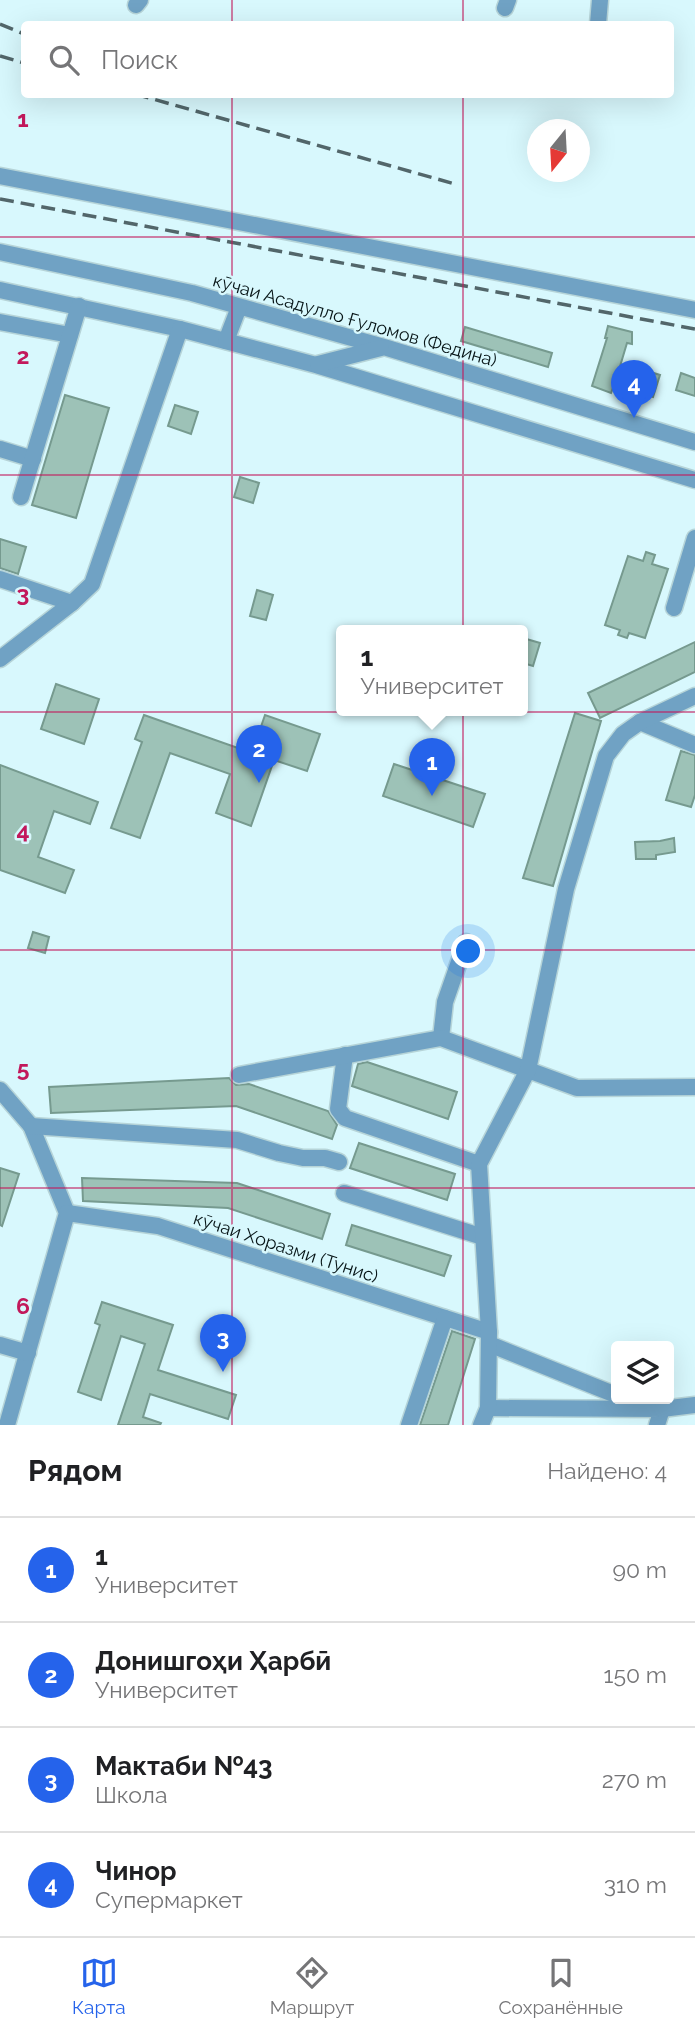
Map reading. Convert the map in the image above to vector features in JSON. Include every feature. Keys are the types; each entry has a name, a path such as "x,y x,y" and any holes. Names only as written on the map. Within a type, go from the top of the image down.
{"street":[{"path":"598,21 600,0"},
{"path":"0,176 695,310"},
{"name":"кӯчаи Асадулло Ғуломов (Федина)","path":"0,252 192,293 384,347 695,442"},
{"path":"0,290 180,329 316,365 695,480"},
{"path":"21,497 79,306"},
{"path":"226,341 239,307"},
{"path":"0,322 70,335"},
{"path":"0,659 92,584 180,329"},
{"path":"316,365 384,347"},
{"path":"0,449 33,459"},
{"path":"674,608 695,538"},
{"path":"0,579 72,603"},
{"path":"481,1425 488,1408 489,1338 479,1164 527,1070 566,889 606,756 623,734 640,722 695,695"},
{"path":"640,722 695,745"},
{"path":"441,1038 445,1002 466,942"},
{"path":"239,1075 441,1038 577,1088 695,1087"},
{"path":"345,1055 338,1109 345,1118 479,1164"},
{"path":"1,1093 31,1126 66,1213 7,1425"},
{"path":"31,1126 237,1140 279,1153 340,1162"},
{"path":"344,1193 483,1237"},
{"name":"кӯчаи Хоразми (Тунис)","path":"66,1213 158,1226 445,1318 611,1393"},
{"path":"409,1425 445,1318"},
{"path":"0,1345 28,1353"},
{"path":"642,1404 657,1409"},
{"path":"488,1408 657,1409 695,1405"},
{"path":"657,1409 657,1425"}],"building":[{"path":"608,326 632,332 632,344 627,343 618,373 638,380 641,369 660,375 653,397 614,385 611,393 592,386 607,338"},
{"path":"465,327 552,353 548,367 461,341"},
{"path":"681,373 695,378 695,396 676,390"},
{"path":"65,395 109,408 76,518 32,505"},
{"path":"175,405 198,412 191,434 168,426"},
{"path":"240,477 259,483 253,503 234,497"},
{"path":"0,539 26,547 18,574 0,568"},
{"path":"646,552 655,555 652,564 668,569 645,638 629,633 627,638 618,635 620,630 605,625 628,556 643,561"},
{"path":"257,590 273,595 266,620 250,616"},
{"path":"528,639 540,643 533,666 528,664"},
{"path":"695,642 695,672 600,718 588,693"},
{"path":"56,684 99,699 84,744 41,729"},
{"path":"575,713 601,721 553,886 523,878"},
{"path":"144,715 252,753 265,715 320,734 307,771 274,760 251,826 216,813 230,774 170,753 140,838 111,828 142,742 135,739"},
{"path":"681,751 695,755 695,795 691,807 666,800"},
{"path":"394,764 485,794 473,827 383,796"},
{"path":"0,765 98,802 90,824 54,811 38,857 74,870 65,893 0,870"},
{"path":"674,838 675,852 656,855 656,859 636,859 635,842"},
{"path":"33,932 49,937 45,953 28,948"},
{"path":"367,1062 457,1092 448,1119 352,1086 358,1064"},
{"path":"229,1078 236,1085 249,1084 328,1111 337,1125 332,1139 236,1106 51,1113 49,1087"},
{"path":"359,1143 455,1174 447,1200 350,1168"},
{"path":"0,1168 19,1174 2,1226 0,1225"},
{"path":"82,1178 237,1183 330,1214 322,1239 228,1208 83,1201"},
{"path":"352,1225 451,1256 444,1276 346,1245"},
{"path":"102,1302 173,1325 158,1370 236,1395 228,1419 150,1394 143,1417 161,1423 160,1425 118,1425 145,1344 121,1336 101,1400 78,1392 100,1325 95,1323"},
{"path":"452,1331 475,1339 448,1425 420,1425"}],"railway":[{"path":"0,24 21,33"},
{"path":"0,56 21,62"},
{"path":"149,98 455,184"},
{"path":"0,199 695,329"}],"place":[{"name":"Чинор","path":"634,418"},
{"name":"Донишгоҳи Ҳарбӣ","path":"259,783"},
{"name":"1","path":"432,796"},
{"name":"Мактаби №43","path":"223,1372"}]}
